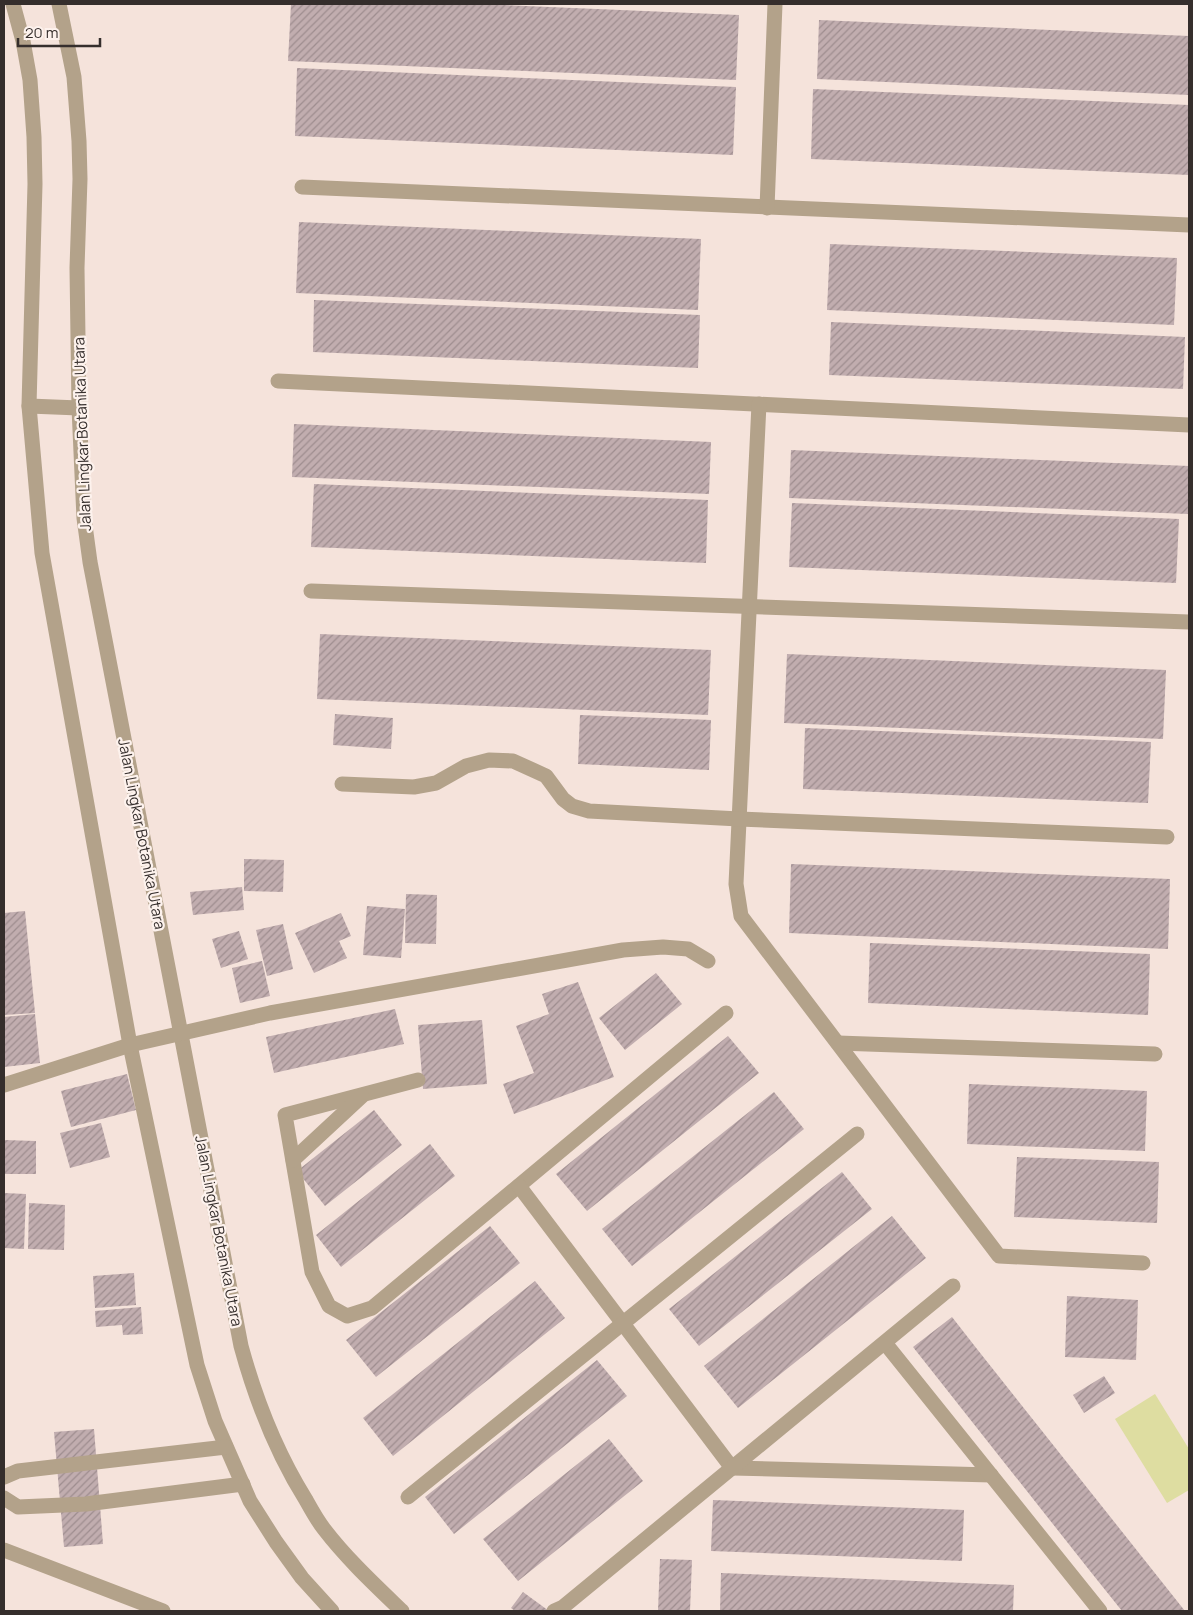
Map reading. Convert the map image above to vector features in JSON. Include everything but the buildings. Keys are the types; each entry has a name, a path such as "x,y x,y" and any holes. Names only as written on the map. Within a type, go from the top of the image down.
{"street":[{"path":"14,4 30,80 34,137 35,184 29,406 42,553 130,1045 197,1365 215,1421 250,1500 276,1542 302,1578 332,1611"},
{"name":"Jalan Lingkar Botanika Utara","path":"59,4 74,77 79,141 80,178 77,268 79,408 84,518 90,562 241,1346 258,1404 293,1480 323,1528 372,1583 402,1611"},
{"path":"767,208 775,4"},
{"path":"302,187 1189,225"},
{"path":"278,381 1189,425"},
{"path":"759,404 736,884 741,916 999,1256 1143,1263"},
{"path":"29,406 79,408"},
{"path":"311,591 1189,622"},
{"path":"342,784 414,787 436,783 466,766 488,760 513,761 546,776 563,799 572,806 589,811 1167,837"},
{"path":"4,1085 130,1045 270,1013 623,950 663,947 688,949 708,961"},
{"path":"418,1080 285,1116 312,1272 329,1306 347,1316 372,1308 726,1013"},
{"path":"838,1043 1155,1054"},
{"path":"293,1160 364,1094"},
{"path":"408,1497 858,1134"},
{"path":"519,1186 732,1468"},
{"path":"560,1610 953,1286"},
{"path":"885,1343 1100,1611"},
{"path":"4,1477 18,1471 226,1447"},
{"path":"732,1468 991,1475"},
{"path":"4,1498 18,1506 86,1504 242,1484"},
{"path":"4,1550 163,1611"}],"shaded area":[{"path":"1155,1394 1189,1449 1189,1490 1167,1503 1115,1419"}]}
